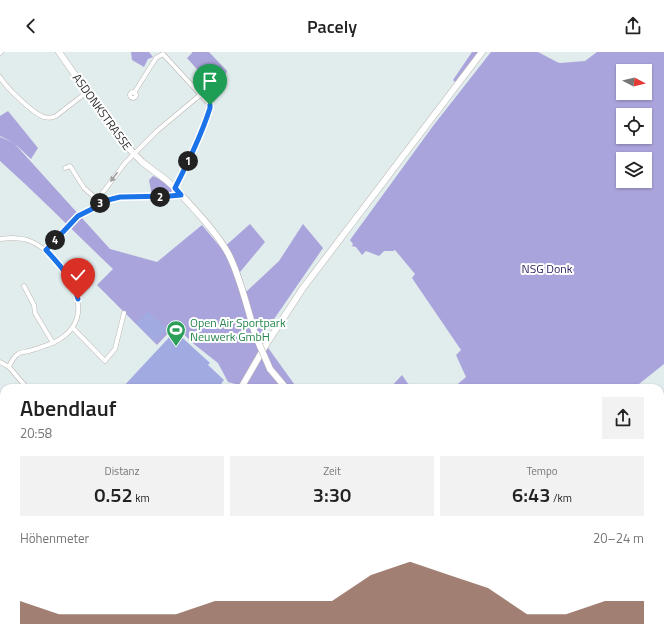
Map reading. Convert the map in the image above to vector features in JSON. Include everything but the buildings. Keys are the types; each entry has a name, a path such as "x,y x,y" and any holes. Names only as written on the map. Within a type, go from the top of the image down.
{"street":[{"path":"243,384 267,343 304,288 482,52"},
{"name":"ASDONKSTRASSE","path":"60,53 119,138 134,155 175,188 218,238 229,254 237,274 256,337 270,368 283,384"},
{"path":"134,93 156,58 163,54 209,103 210,108 189,161 175,188"},
{"path":"0,77 4,84 21,100 42,116 52,118 87,92"},
{"path":"46,250 78,216 98,206 101,195 125,163 157,132 200,95"},
{"path":"65,168 70,166 84,188 100,202"},
{"path":"100,202 120,197 181,195"},
{"path":"0,239 22,238 46,250 66,274 76,292 79,306 73,328 53,343 18,354 12,360 9,367"},
{"path":"24,286 34,304 35,313 53,343"},
{"path":"73,328 105,361 115,349 124,313"},
{"path":"0,362 9,367 24,384"}],"green space":[{"path":"131,52 149,52 153,57 148,59 144,67 132,60"},
{"path":"192,52 209,52 227,71 219,94 187,58"},
{"path":"472,52 478,52 455,82 453,80"},
{"name":"NSG Donk","path":"491,52 538,52 560,63 585,61 597,52 664,52 664,364 639,384 458,384 466,377 456,355 461,350 412,278 415,274 395,250 384,251 379,256 366,251 362,255 356,247 352,246 353,244 350,240 433,126"},
{"path":"8,111 38,148 31,159 14,143 0,136 0,116"},
{"path":"0,137 14,143 110,249 157,262 202,225 222,249 250,224 265,242 240,272 246,291 279,261 303,224 323,248 261,338 294,384 235,384 228,382 218,363 195,345 175,326 157,345 97,285 113,269 0,161"},
{"path":"153,176 160,179 172,190 171,194 152,196 149,180"},
{"path":"402,375 408,384 394,384"}],"shaded area":[{"path":"148,311 167,329 155,342 136,323"},
{"name":"Open Air Sportpark Neuwerk GmbH","path":"175,331 210,363 208,365 224,380 221,384 126,384"}],"place":[{"name":"Open Air Sportpark Neuwerk GmbH","path":"176,347"}],"route":[{"path":"78,299 74,286 46,250 78,216 94,209 100,202 120,197 181,195 175,188 189,161 210,105"}]}
